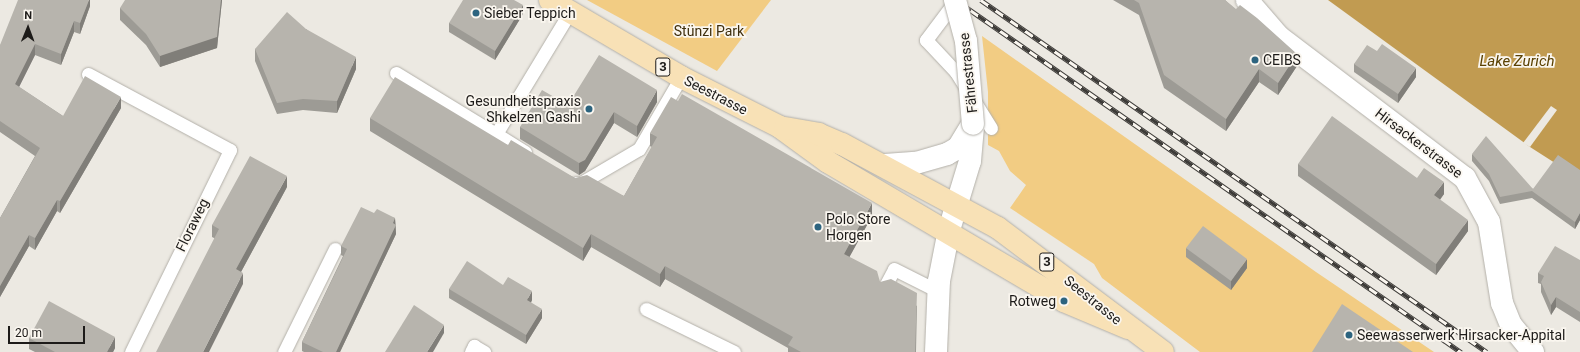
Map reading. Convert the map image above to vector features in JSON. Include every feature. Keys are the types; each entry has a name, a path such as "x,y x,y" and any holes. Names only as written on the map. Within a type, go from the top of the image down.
{"main road":[{"name":"Seestrasse","path":"550,0 681,77 780,127 828,162 949,230 1064,301 1128,328"},
{"name":"Seestrasse","path":"780,127 818,134 885,165 959,205 1022,243 1128,328 1163,352"}],"street":[{"name":"Hirsackerstrasse","path":"1247,0 1279,37 1465,178 1489,222 1502,303 1511,325 1533,352"},
{"name":"Fährestrasse","path":"953,3 966,41 982,126 970,161 959,205"},
{"name":"Fährestrasse","path":"885,165 916,163 947,154 958,148 982,126"},
{"path":"936,352 938,291 949,230 959,205"}],"lane":[{"path":"953,3 926,40 956,72 982,126"},
{"path":"496,134 570,12"},
{"path":"396,73 534,157"},
{"name":"Floraweg","path":"88,74 230,150 131,352"},
{"path":"566,176 579,184 639,149 681,77"},
{"path":"284,352 335,248"},
{"path":"884,288 894,269 938,291"},
{"path":"646,309 734,352"},
{"path":"471,352 474,346 484,352"}],"green space":[{"name":"Stünzi Park","path":"587,0 771,0 717,71"},
{"path":"982,36 1316,272 1434,352 1200,352 1102,278 1094,264 1010,208 1026,185 1010,171 999,151 988,145 988,92"}],"water":[{"name":"Lake Zurich","path":"1328,0 1580,0 1580,179 1530,147"}],"pier":[{"path":"1551,106 1557,110 1530,147 1523,143"}],"building":[{"path":"18,0 89,0 80,23 74,21 61,54 35,44 15,84 63,116 85,76 121,97 60,201 57,200 35,238 29,235 0,286 0,218 40,148 0,121 0,45"},
{"path":"125,0 221,0 217,37 160,56 146,34 120,8"},
{"path":"463,0 514,0 523,5 495,51 449,23"},
{"path":"1134,0 1225,0 1236,9 1240,5 1257,18 1297,54 1278,83 1259,69 1226,119 1164,75 1139,3"},
{"path":"287,12 306,29 356,57 337,101 303,99 277,103 255,49"},
{"path":"1382,44 1416,68 1398,94 1354,64 1367,45 1377,51"},
{"path":"599,55 657,90 637,126 614,112 585,160 579,163 520,127 542,90 568,105"},
{"path":"395,77 508,145 511,140 575,178 587,175 624,196 657,137 650,133 671,97 678,101 682,94 872,203 844,254 877,271 880,282 891,279 917,293 915,352 801,352 788,345 793,337 665,266 660,274 591,234 583,248 370,118"},
{"path":"1332,116 1417,178 1424,168 1444,182 1434,195 1468,220 1436,264 1298,164"},
{"path":"1486,136 1533,189 1558,155 1580,170 1580,213 1575,222 1532,191 1500,197 1489,174 1472,154"},
{"path":"250,156 287,176 236,269 243,273 203,352 156,352 219,229 212,225"},
{"path":"361,207 374,213 377,209 395,218 393,223 396,225 336,352 323,352 302,342 347,249 341,246"},
{"path":"1203,226 1247,259 1231,281 1186,248"},
{"path":"1555,246 1580,260 1580,312 1556,297 1551,305 1541,282 1544,276 1538,273"},
{"path":"467,261 503,285 508,277 532,291 527,300 542,309 526,335 449,289"},
{"path":"49,301 115,337 107,352 55,352 29,338"},
{"path":"1342,304 1413,352 1312,352"},
{"path":"414,305 444,325 427,352 385,352"}],"railway":[{"path":"956,0 1461,352"},
{"path":"981,0 1487,352"}],"place":[{"name":"Sieber Teppich","path":"476,13"},
{"name":"CEIBS","path":"1255,60"},
{"name":"Gesundheitspraxis Shkelzen Gashi","path":"589,109"},
{"name":"Polo Store Horgen","path":"818,227"},
{"name":"Rotweg","path":"1064,301"},
{"name":"Seewasserwerk Hirsacker-Appital","path":"1349,335"}]}
